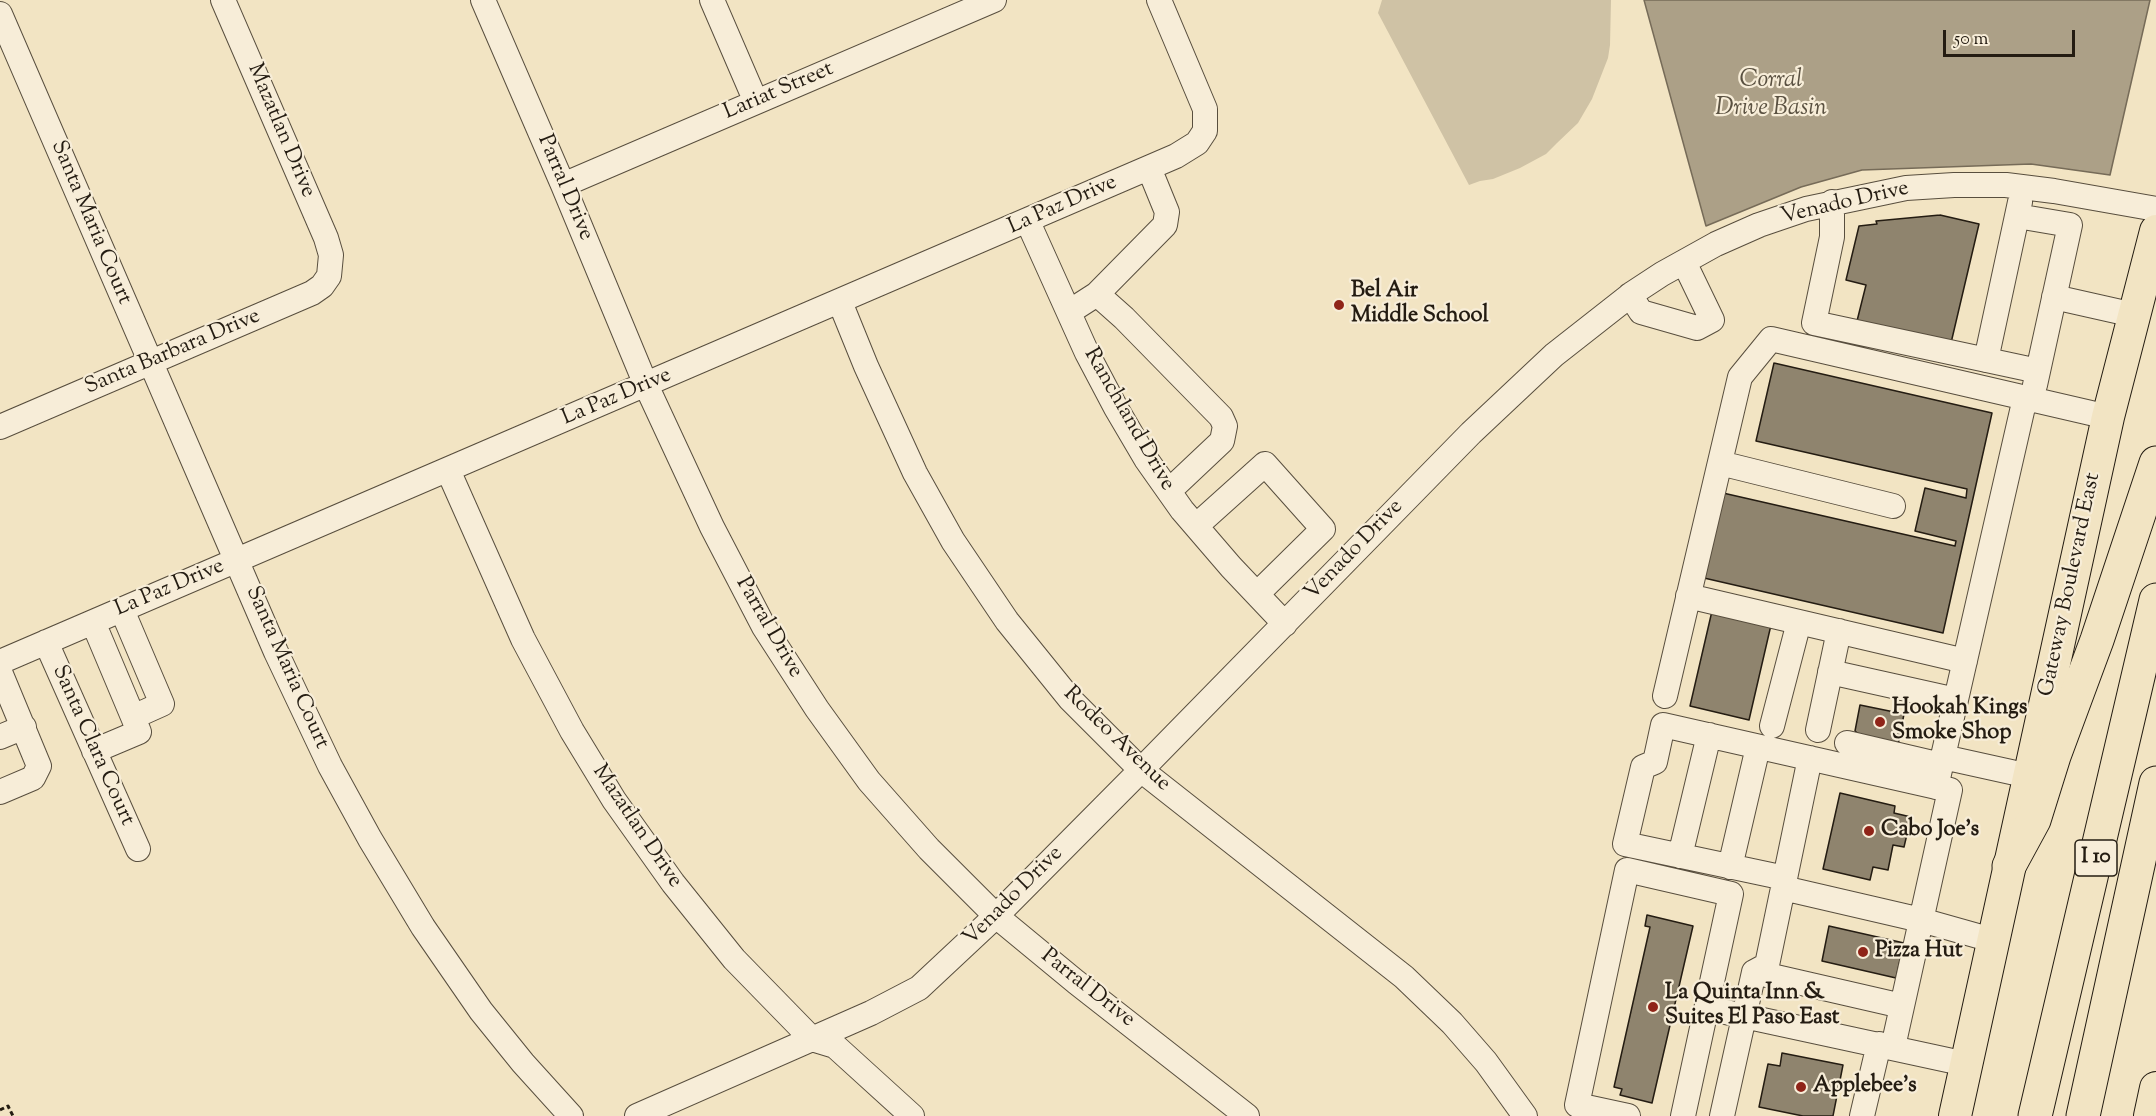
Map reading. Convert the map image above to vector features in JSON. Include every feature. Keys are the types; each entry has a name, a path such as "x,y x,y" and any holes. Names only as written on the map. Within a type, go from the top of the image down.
{"highway":[{"path":"2008,866 2034,820 2156,463"},
{"name":"I 10","path":"2035,1116 2156,600"},
{"name":"I 10","path":"2083,1116 2156,783"}],"main road":[{"name":"Gateway Boulevard East","path":"1955,1116 2108,417 2156,231"},
{"path":"2150,1116 2156,1088"}],"street":[{"name":"Mazatlan Drive","path":"223,0 326,238 332,264"},
{"name":"Parral Drive","path":"483,0 646,385 712,527 764,627 817,709 869,781 929,849 996,916 1247,1116"},
{"path":"712,0 756,102"},
{"name":"Lariat Street","path":"563,185 756,102 944,10 994,0"},
{"name":"La Paz Drive","path":"0,662 1028,222 1176,156 1197,143 1205,131 1205,109 1159,0"},
{"name":"Santa Maria Court","path":"0,14 291,683 330,766 370,839 423,927 481,1011 523,1064 571,1116"},
{"path":"1069,312 1097,294 1165,225 1167,212 1149,168"},
{"name":"Venado Drive","path":"637,1116 871,1013 919,988 996,916 1471,433 1554,355 1630,296 1684,262 1716,244 1759,225 1806,209 1906,188 1954,185 2024,188 2156,209"},
{"path":"1986,360 2024,188"},
{"path":"1832,202 1832,237 1814,323 2038,371"},
{"path":"1862,1116 1902,1006 1950,790 1940,770 2028,398 2038,371 2070,225 2017,216"},
{"name":"Ranchland Drive","path":"1028,222 1087,353 1146,459 1196,526 1285,624"},
{"path":"1630,296 1641,312 1697,328 1712,320 1684,262"},
{"name":"Santa Barbara Drive","path":"0,427 312,293 322,286 329,276 332,264"},
{"path":"1097,294 1124,318 1221,417 1225,426 1222,441 1169,491"},
{"path":"2054,297 2134,315"},
{"name":"Rodeo Avenue","path":"840,302 866,366 915,473 953,541 1008,621 1070,699 1141,770 1404,976 1452,1023 1486,1062 1525,1116"},
{"path":"1665,696 1740,377 1771,339 2108,417"},
{"path":"1720,463 1893,506"},
{"path":"1196,526 1265,464 1309,513 1323,530 1257,594"},
{"name":"Mazatlan Drive","path":"448,470 523,639 573,731 614,800 673,883 734,959 812,1039 835,1046 912,1116"},
{"path":"1689,596 1965,661"},
{"path":"122,610 162,704 133,717"},
{"path":"93,622 139,732 94,751"},
{"path":"1772,726 1799,622"},
{"path":"1818,730 1839,631"},
{"name":"Santa Clara Court","path":"46,642 138,849"},
{"path":"0,672 39,766 33,778 0,792"},
{"path":"1830,672 1956,700"},
{"path":"1992,940 1730,867 1625,844 1644,767 1655,762 1664,725 1810,758 2029,776"},
{"path":"0,737 24,727"},
{"path":"1680,856 1709,735"},
{"path":"1847,743 1940,770"},
{"path":"1730,867 1758,747"},
{"path":"1722,1116 1755,972 1767,965 1810,758"},
{"path":"1628,1116 1577,1105 1627,870 1731,894 1683,1116"},
{"path":"1755,972 1902,1006"},
{"path":"1707,1008 1966,1064"}],"path":[{"path":"0,1110 8,1106 13,1116"}],"shaded area":[{"path":"1382,0 1611,0 1608,58 1592,99 1578,123 1546,154 1493,179 1469,185 1378,13"}],"water":[{"name":"Corral Drive Basin","path":"1644,0 2150,0 2110,175 2031,164 1862,170 1801,187 1706,226"}],"building":[{"path":"1940,215 1979,224 1951,343 1857,321 1866,285 1846,280 1859,226 1877,224 1876,221"},
{"path":"1774,363 1992,413 1943,633 1704,578 1723,493 1955,546 1956,541 1915,531 1925,488 1966,498 1967,489 1756,441"},
{"path":"1712,611 1771,625 1749,720 1690,706"},
{"name":"Hookah Kings Smoke Shop","path":"1860,705 1904,714 1898,745 1862,737 1855,731"},
{"name":"Cabo Joe's","path":"1840,793 1895,806 1894,813 1911,817 1904,847 1893,845 1888,870 1873,867 1870,880 1823,869"},
{"name":"La Quinta Inn & Suites El Paso East","path":"1647,915 1693,926 1652,1103 1620,1095 1622,1089 1614,1087 1650,927 1645,926"},
{"name":"Pizza Hut","path":"1829,926 1904,943 1896,978 1822,961"},
{"name":"Applebee's","path":"1782,1053 1843,1065 1833,1116 1803,1116 1759,1107 1768,1064 1780,1066"}],"place":[{"name":"Bel Air Middle School","path":"1339,305"},
{"name":"Hookah Kings Smoke Shop","path":"1880,722"},
{"name":"Cabo Joe's","path":"1869,831"},
{"name":"Pizza Hut","path":"1863,952"},
{"name":"La Quinta Inn & Suites El Paso East","path":"1653,1007"},
{"name":"Applebee's","path":"1801,1087"}]}
